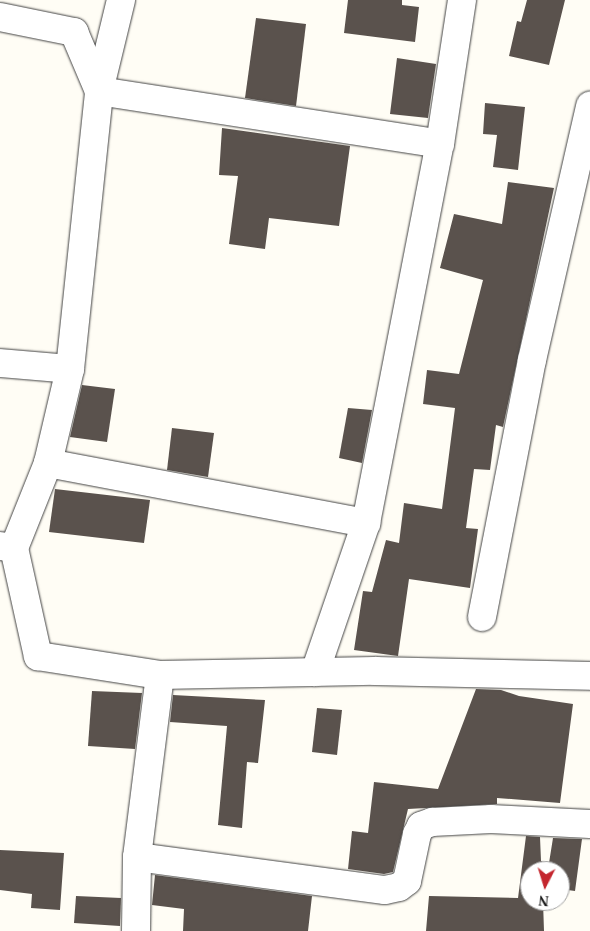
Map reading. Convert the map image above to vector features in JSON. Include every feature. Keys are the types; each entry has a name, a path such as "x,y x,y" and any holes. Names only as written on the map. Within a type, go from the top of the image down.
{"street":[{"path":"121,0 99,91 70,369 48,463 7,547 38,656 160,675 315,672 590,676"},
{"path":"315,672 366,523 440,144 462,0"},
{"path":"0,17 74,32 99,91"},
{"path":"99,91 440,144"},
{"path":"482,617 532,360 590,106"},
{"path":"0,363 70,369"},
{"path":"48,463 366,523"},
{"path":"136,931 137,857 160,675"},
{"path":"137,857 385,890 399,887 406,881 417,834 421,826 432,822 491,819 590,824"}],"building":[{"path":"348,0 402,0 402,5 419,7 415,42 344,33"},
{"path":"527,0 565,0 549,65 509,56 517,21 521,22"},
{"path":"256,18 306,24 296,106 245,98"},
{"path":"397,58 436,64 428,118 390,114"},
{"path":"485,103 525,107 518,170 493,167 497,135 483,134"},
{"path":"222,128 350,146 339,226 269,218 265,249 229,244 238,176 219,175"},
{"path":"508,182 554,188 503,427 496,425 490,470 474,469 466,528 478,529 470,588 409,579 398,656 354,650 363,591 372,592 386,540 399,543 404,503 442,509 455,408 423,404 427,370 459,374 483,280 440,268 454,214 502,224"},
{"path":"82,385 115,389 107,442 70,437"},
{"path":"348,408 372,410 362,463 339,458"},
{"path":"172,428 214,433 208,477 167,470"},
{"path":"55,489 150,500 144,543 49,532"},
{"path":"476,689 501,690 519,696 573,704 560,803 497,798 497,804 408,809 393,872 384,874 348,869 352,831 368,833 374,782 438,789"},
{"path":"92,691 142,693 135,749 88,746"},
{"path":"173,695 265,700 258,763 247,762 242,828 218,825 227,726 170,722"},
{"path":"317,708 342,710 337,755 312,752"},
{"path":"526,836 540,837 541,861 523,861"},
{"path":"553,838 582,839 575,891 570,890 570,861 549,861"},
{"path":"0,850 64,853 60,910 31,908 32,894 0,890"},
{"path":"155,875 312,896 308,931 183,931 184,909 152,905"},
{"path":"520,882 520,911 543,911 544,931 426,931 429,896 518,898"},
{"path":"76,896 121,898 120,926 74,923"}]}
